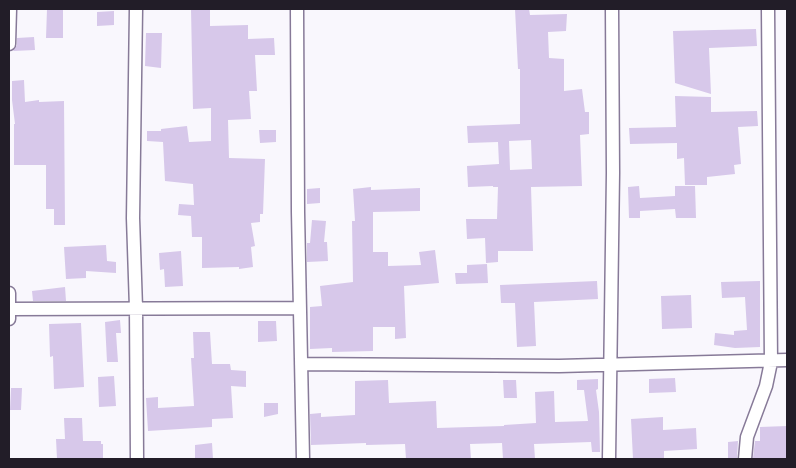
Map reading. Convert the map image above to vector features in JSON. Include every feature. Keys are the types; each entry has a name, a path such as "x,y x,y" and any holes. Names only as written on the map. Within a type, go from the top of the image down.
{"street":[{"path":"9,44 10,9"},
{"path":"136,9 133,218 136,308 137,459"},
{"path":"297,9 303,459"},
{"path":"609,459 613,173 612,9"},
{"path":"744,459 748,437 766,386 771,362 768,9"},
{"path":"9,293 9,318"},
{"path":"9,309 300,308"},
{"path":"301,364 610,365 771,362 787,360"}],"building":[{"path":"47,9 63,9 63,38 46,38"},
{"path":"191,9 210,9 210,26 248,25 248,39 274,38 275,55 255,55 257,91 249,91 251,119 228,120 229,158 265,159 263,214 260,214 260,222 251,223 255,246 251,247 253,267 239,269 239,267 202,268 202,237 192,237 191,216 178,215 179,204 194,205 193,184 165,181 163,142 147,141 147,131 161,131 161,129 187,126 189,142 211,141 211,108 193,109"},
{"path":"515,9 529,9 530,15 567,14 566,31 548,32 549,58 564,59 564,91 582,89 585,112 589,112 589,134 580,135 582,186 531,187 533,251 498,251 498,262 486,263 485,238 467,239 466,219 497,219 498,187 468,187 467,166 499,164 498,142 468,143 467,126 520,124 520,69 518,69","holes":["531,140 532,169 510,170 509,141"]},
{"path":"114,11 114,25 97,26 97,12"},
{"path":"756,29 757,46 709,48 711,94 675,83 673,31"},
{"path":"146,33 162,33 161,68 145,66"},
{"path":"34,37 35,50 13,51 17,45 17,38"},
{"path":"24,80 25,102 39,100 39,102 64,101 65,225 54,225 54,209 46,209 46,165 14,165 15,124 12,81"},
{"path":"675,96 711,97 711,112 757,111 758,126 738,127 741,164 734,165 735,174 707,177 707,185 685,185 684,158 677,159 677,143 630,144 629,128 676,127"},
{"path":"259,130 276,130 276,142 260,143"},
{"path":"639,186 640,198 675,196 675,186 695,186 696,218 676,218 675,209 640,211 640,218 629,218 628,187"},
{"path":"371,187 371,190 420,188 420,211 373,212 373,252 388,252 388,266 421,265 419,252 435,250 439,283 404,286 406,338 395,339 395,327 373,327 373,351 332,352 332,348 310,349 310,307 322,306 320,286 353,282 352,221 355,221 353,189"},
{"path":"320,188 320,203 307,204 307,189"},
{"path":"312,220 326,221 324,242 327,242 328,261 307,262 307,243 310,243"},
{"path":"106,245 107,261 116,262 116,273 86,271 86,278 66,279 64,247"},
{"path":"181,251 183,286 165,287 164,269 160,270 159,253"},
{"path":"487,264 488,283 456,284 455,273 467,273 467,265"},
{"path":"597,281 598,299 534,302 536,346 517,347 515,303 501,303 500,285"},
{"path":"760,281 760,347 735,348 714,345 715,333 734,335 734,331 747,330 745,297 722,298 721,282"},
{"path":"65,287 66,301 33,301 32,291"},
{"path":"691,295 692,328 662,329 661,296"},
{"path":"120,320 121,333 116,333 118,362 107,362 105,322"},
{"path":"258,321 276,321 277,341 258,342"},
{"path":"81,323 84,387 54,389 53,356 50,357 49,324"},
{"path":"193,332 210,332 212,364 230,364 231,370 246,371 246,387 231,386 233,418 212,419 212,427 148,431 146,398 158,397 158,408 194,406 191,358 194,358"},
{"path":"114,376 116,406 99,407 98,377"},
{"path":"675,378 676,392 649,393 649,379"},
{"path":"598,379 598,389 596,390 599,412 600,452 592,452 591,442 534,444 535,459 503,459 502,443 470,444 471,459 406,459 405,444 311,445 310,414 321,413 321,417 355,415 355,381 388,380 389,403 436,401 437,428 536,423 535,392 554,391 555,422 588,421 584,390 577,390 577,380"},
{"path":"503,380 516,380 517,398 504,398"},
{"path":"11,388 22,388 21,410 10,410"},
{"path":"264,403 278,403 278,414 264,417"},
{"path":"663,417 663,430 696,428 697,449 664,451 664,459 633,459 631,419"},
{"path":"64,418 82,418 83,441 101,441 101,444 103,444 103,459 57,459 56,439 65,439"},
{"path":"787,426 787,458 753,458 755,441 760,441 760,427"},
{"path":"738,441 737,458 728,459 728,442"},
{"path":"212,443 213,459 195,459 195,445"}]}
